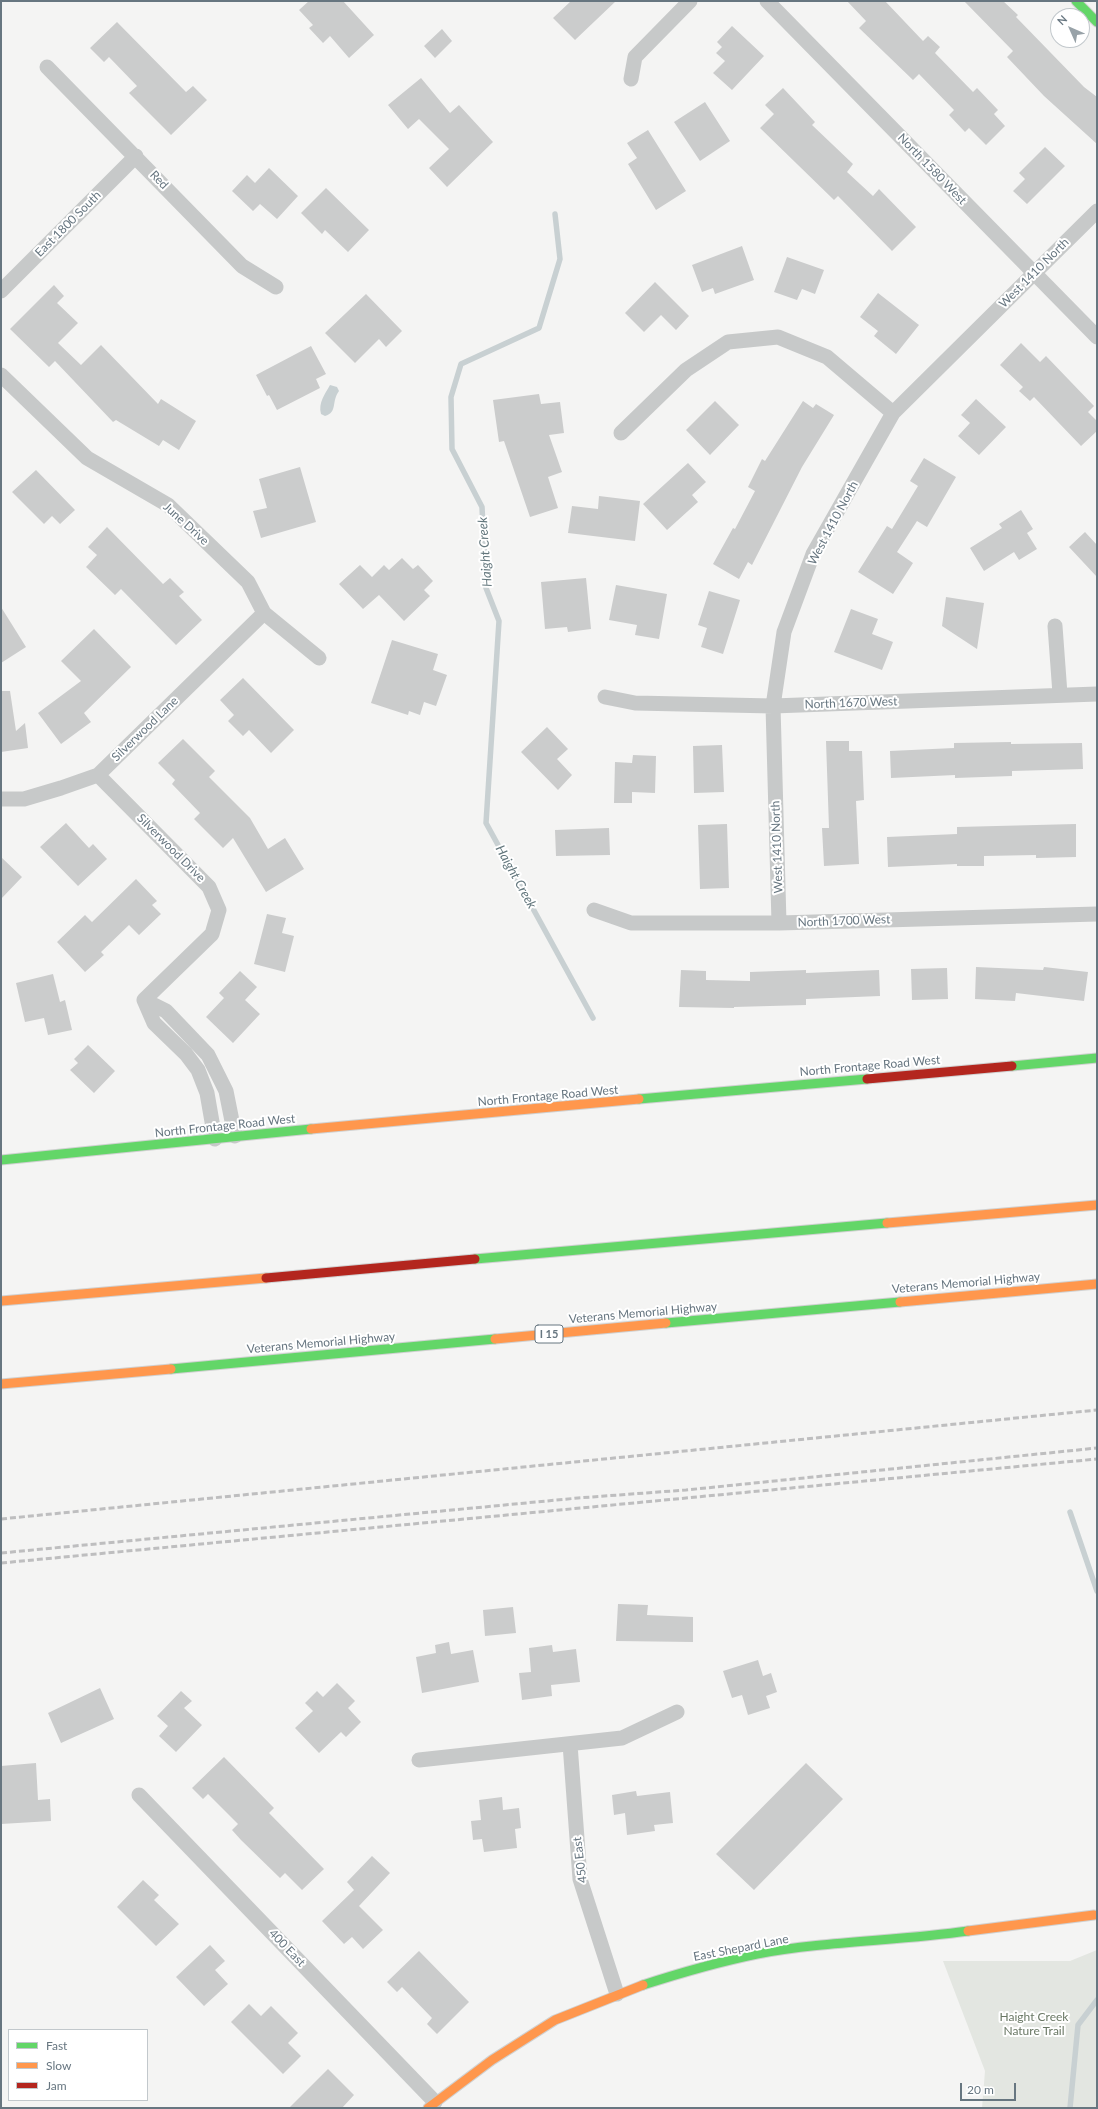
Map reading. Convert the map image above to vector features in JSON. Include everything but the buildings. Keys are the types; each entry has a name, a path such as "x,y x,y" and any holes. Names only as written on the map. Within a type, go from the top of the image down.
{"main road":[{"path":"1076,1 1097,22"},
{"name":"North Frontage Road West","path":"1,1160 235,1136 1097,1058"},
{"path":"1,1301 1097,1205"},
{"name":"Veterans Memorial Highway","path":"1,1384 1097,1284"},
{"name":"East Shepard Lane","path":"431,2105 492,2060 555,2020 617,1994 685,1971 758,1954 846,1943 941,1935 1094,1915"}],"street":[{"path":"631,79 635,57 690,1"},
{"name":"North 1580 West","path":"767,1 1097,337"},
{"name":"Red","path":"47,67 136,156 242,266 276,287"},
{"name":"East 1800 South","path":"1,291 136,156"},
{"name":"West 1410 North","path":"779,923 773,706 784,632 814,554 893,413 1097,211"},
{"path":"621,433 686,370 728,342 778,337 826,357 893,413"},
{"name":"June Drive","path":"1,375 87,458 168,505 248,582 264,612 319,658"},
{"name":"Silverwood Lane","path":"1,799 24,798 61,788 98,775 264,612"},
{"path":"1055,626 1060,694"},
{"name":"North 1670 West","path":"605,697 635,703 773,706 1060,694 1097,694"},
{"name":"Silverwood Drive","path":"98,775 209,887 219,910 212,934 144,1000"},
{"name":"North 1700 West","path":"594,910 631,923 779,923 1097,914"},
{"path":"144,1000 166,1011 208,1055 226,1091 235,1136"},
{"path":"144,1000 154,1023 186,1054 198,1070 207,1093 215,1138"},
{"path":"419,1760 622,1738 677,1712"},
{"name":"450 East","path":"570,1744 580,1880 617,1994"},
{"name":"400 East","path":"140,1795 431,2105"}],"green space":[{"name":"Haight Creek Nature Trail","path":"1097,1950 1097,2108 982,2108 985,2071 943,1961 1070,1961"}],"shaded area":[{"path":"330,385 337,387 339,391 335,399 332,412 325,416 321,414 320,406 322,399"}],"waterway":[{"name":"Haight Creek","path":"555,214 560,259 539,328 461,364 451,397 452,449 482,507 486,588 499,621 486,823 593,1018"},
{"name":"Haight Creek","path":"1070,1512 1097,1591"},
{"name":"Haight Creek","path":"1070,2108 1078,2025 1097,2000"}],"railway":[{"path":"1,1519 1097,1410"},
{"path":"1,1553 578,1498 686,1490 1097,1448"},
{"path":"1,1563 1097,1459"}],"traffic: fast":[{"path":"1076,1 1097,22"},
{"path":"1012,1066 1097,1058"},
{"path":"639,1099 867,1079"},
{"path":"1,1160 311,1129"},
{"path":"475,1259 887,1223"},
{"path":"666,1323 900,1302"},
{"path":"171,1369 495,1339"},
{"path":"643,1985 699,1968 757,1954 809,1946 968,1931"}],"traffic: slow":[{"path":"311,1129 639,1099"},
{"path":"887,1223 1097,1205"},
{"path":"1,1301 266,1278"},
{"path":"900,1302 1097,1284"},
{"path":"495,1339 666,1323"},
{"path":"1,1384 171,1369"},
{"path":"968,1931 1094,1915"},
{"path":"428,2108 492,2060 555,2020 643,1985"}],"traffic: jam":[{"path":"867,1079 1012,1066"},
{"path":"266,1278 475,1259"}]}
